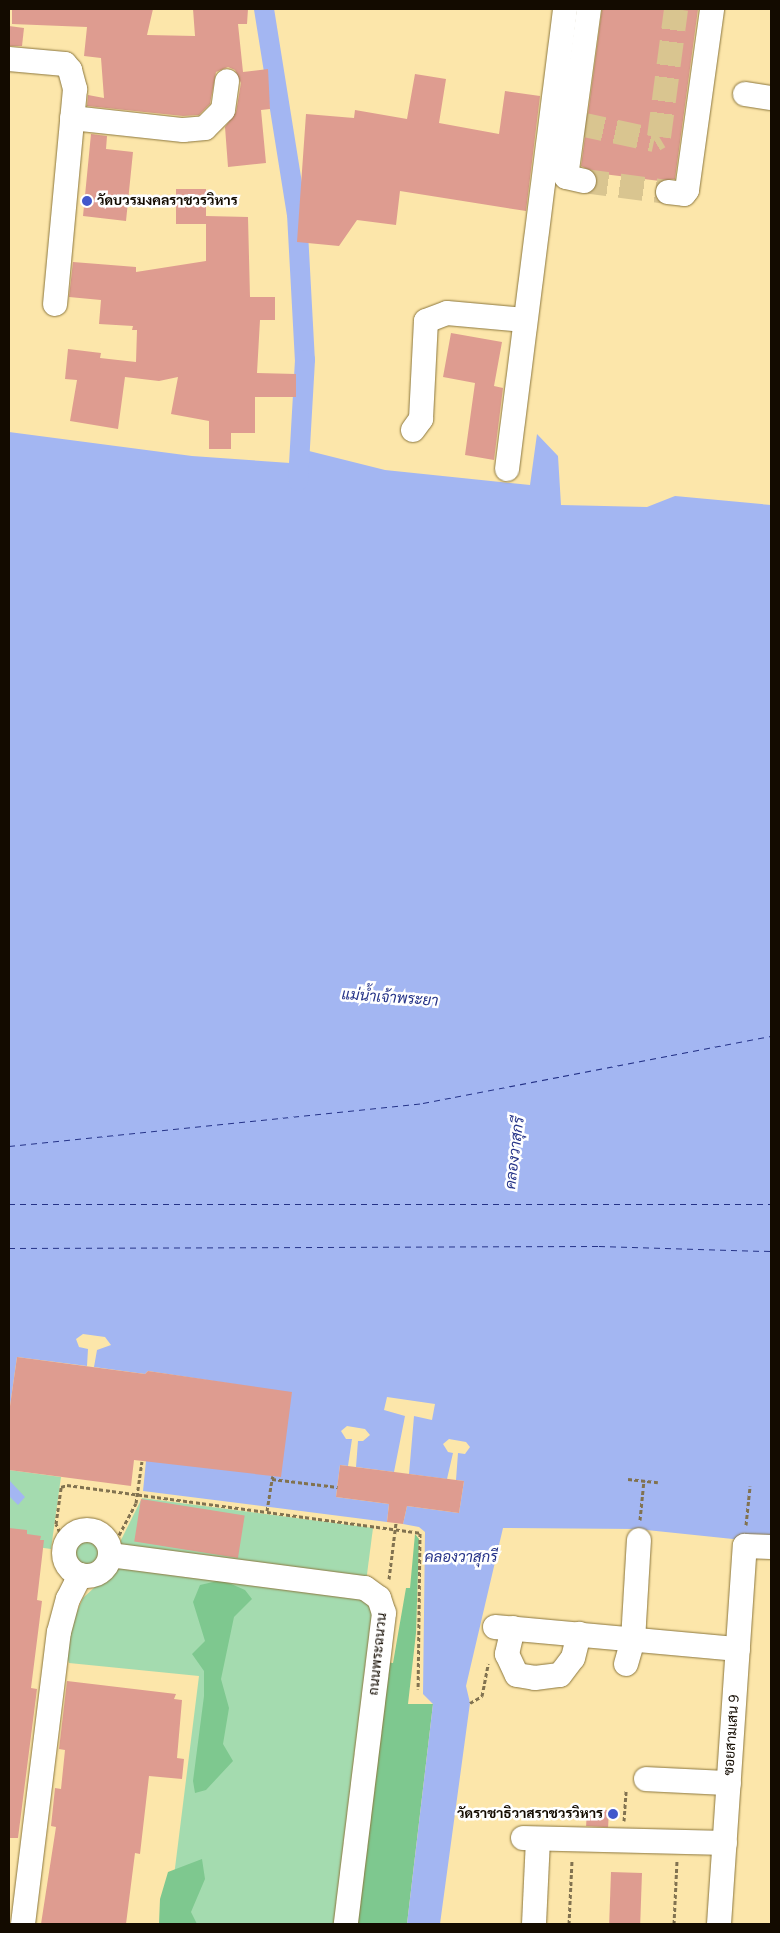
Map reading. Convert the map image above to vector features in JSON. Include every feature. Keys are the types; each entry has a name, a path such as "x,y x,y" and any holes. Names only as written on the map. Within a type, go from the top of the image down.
{"street":[{"path":"668,192 684,194 687,190 712,9"},
{"path":"578,10 576,123 566,177 584,181"},
{"path":"506,469 525,320 578,10"},
{"path":"9,59 65,64 70,70 75,88 55,304"},
{"path":"72,118 183,130 205,128 222,110 227,81"},
{"path":"745,94 771,98"},
{"path":"413,430 421,419 426,321 448,313 525,320"},
{"path":"89,1529 102,1535 109,1550 103,1570 88,1576 80,1575 64,1559 65,1544 74,1533 89,1529"},
{"path":"626,1664 634,1640 639,1540"},
{"path":"745,1546 771,1547"},
{"name":"ซอยสามเสน 9","path":"719,1924 745,1546"},
{"name":"ถนนพระฉนวน","path":"109,1550 365,1588 381,1602 384,1613 346,1924"},
{"path":"23,1924 60,1632 68,1599 80,1575"},
{"path":"579,1634 573,1658 560,1675 535,1678 517,1675 507,1654 504,1628 579,1634 738,1650"},
{"path":"636,1785 729,1783"},
{"path":"534,1924 531,1838 724,1843"}],"path":[{"path":"109,1550 129,1518 137,1494 142,1461"},
{"path":"267,1510 272,1478 338,1486"},
{"path":"628,1479 658,1482"},
{"path":"639,1540 644,1480"},
{"path":"65,1544 56,1524 61,1487 64,1485 267,1510 416,1531 422,1536 418,1689"},
{"path":"745,1546 750,1486"},
{"path":"381,1602 388,1586 396,1523"},
{"path":"470,1703 482,1696 488,1662"},
{"path":"622,1841 636,1785"},
{"path":"570,1924 573,1840"},
{"path":"674,1924 678,1843"}],"green space":[{"path":"9,1470 61,1477 51,1549 9,1543"},
{"path":"142,1498 373,1528 366,1582 121,1548 121,1540"},
{"path":"415,1534 419,1539 416,1633 408,1704 433,1704 407,1924 352,1924 383,1662 393,1663 406,1588 410,1588"},
{"path":"87,1538 98,1542 102,1553 98,1564 87,1568 76,1564 72,1553 76,1542"},
{"path":"120,1564 361,1598 372,1609 375,1617 337,1924 168,1924 199,1676 69,1663 67,1656 73,1621 83,1598"},
{"path":"222,1580 245,1590 252,1599 234,1617 221,1679 229,1708 223,1744 233,1761 206,1790 195,1793 193,1781 204,1696 204,1671 192,1654 205,1641 193,1602 200,1585"},
{"path":"202,1859 205,1879 191,1912 197,1924 159,1924 160,1899 168,1872"}],"water":[{"path":"9,432 192,456 290,463 305,450 385,470 530,485 537,434 558,456 561,505 647,507 675,496 771,505 771,1543 637,1529 503,1528 466,1686 470,1703 440,1924 407,1924 433,1704 423,1694 425,1532 419,1527 403,1524 407,1506 459,1513 464,1481 456,1480 458,1453 465,1454 470,1447 466,1442 449,1439 443,1444 448,1452 453,1453 447,1479 409,1474 414,1416 432,1420 435,1404 387,1397 384,1410 405,1416 394,1472 356,1467 358,1441 363,1441 370,1435 365,1429 347,1426 341,1431 346,1439 352,1439 348,1466 340,1465 336,1497 389,1504 387,1522 143,1491 146,1461 292,1393 148,1371 145,1374 94,1367 97,1350 111,1345 105,1337 83,1334 76,1339 79,1347 88,1349 87,1366 17,1357 9,1413"},
{"path":"9,1480 25,1497 18,1505 9,1496"}],"building":[{"path":"12,9 153,9 147,35 195,36 193,9 248,9 247,24 238,24 243,72 268,69 270,109 261,110 266,163 228,167 225,127 236,112 241,83 235,70 228,67 216,72 210,104 199,115 183,116 87,106 88,95 104,98 101,58 84,56 87,27 12,24"},
{"path":"602,9 698,9 675,179 660,181 595,173 581,166"},
{"path":"9,26 24,28 22,46 9,46"},
{"path":"415,74 446,79 439,123 499,134 505,91 540,96 526,211 400,191 396,225 357,220 339,246 297,242 306,114 354,118 355,110 407,119"},
{"path":"91,134 107,136 106,149 133,152 126,221 83,216"},
{"path":"176,189 206,189 206,216 248,217 250,297 275,297 275,320 260,320 257,373 296,374 296,397 255,397 255,433 231,433 231,449 209,449 209,421 171,414 178,377 159,381 125,377 118,429 70,421 77,380 65,379 68,349 101,353 100,358 136,362 137,330 132,330 133,326 99,324 101,300 69,297 73,262 136,267 136,272 206,261 206,224 176,224"},
{"path":"451,333 502,342 494,386 503,388 494,460 465,455 475,383 443,377"},
{"path":"17,1357 145,1374 148,1371 292,1392 281,1477 134,1460 131,1486 9,1470 9,1413"},
{"path":"340,1465 464,1481 459,1513 407,1506 403,1524 387,1522 389,1504 336,1497"},
{"path":"141,1499 245,1515 238,1558 134,1541"},
{"path":"9,1528 27,1530 27,1534 41,1536 40,1540 44,1540 37,1600 42,1601 31,1688 37,1689 18,1838 9,1838"},
{"path":"67,1681 176,1694 174,1699 182,1700 177,1758 184,1759 182,1779 149,1776 140,1854 135,1853 126,1924 41,1924 56,1827 51,1826 55,1788 61,1789 65,1750 59,1749"},
{"path":"587,1809 609,1810 608,1827 586,1826"},
{"path":"611,1872 642,1873 640,1924 609,1924"}],"waterway":[{"path":"264,9 297,214 305,360 298,481"}],"ferry route":[{"path":"9,1146 423,1103 771,1036"},
{"path":"9,1204 771,1204"},
{"path":"9,1248 599,1246 771,1251"}],"tunnel":[{"path":"580,124 654,140 659,137 676,9"},
{"path":"584,181 668,192"}],"place":[{"name":"วัดบวรมงคลราชวรวิหาร","path":"87,201"},
{"name":"วัดราชาธิวาสราชวรวิหาร","path":"613,1814"}],"water label":[{"name":"แม่น้ำเจ้าพระยา","path":"390,998"},
{"name":"คลองวาสุกรี","path":"515,1153"},
{"name":"คลองวาสุกรี","path":"461,1558"}]}
